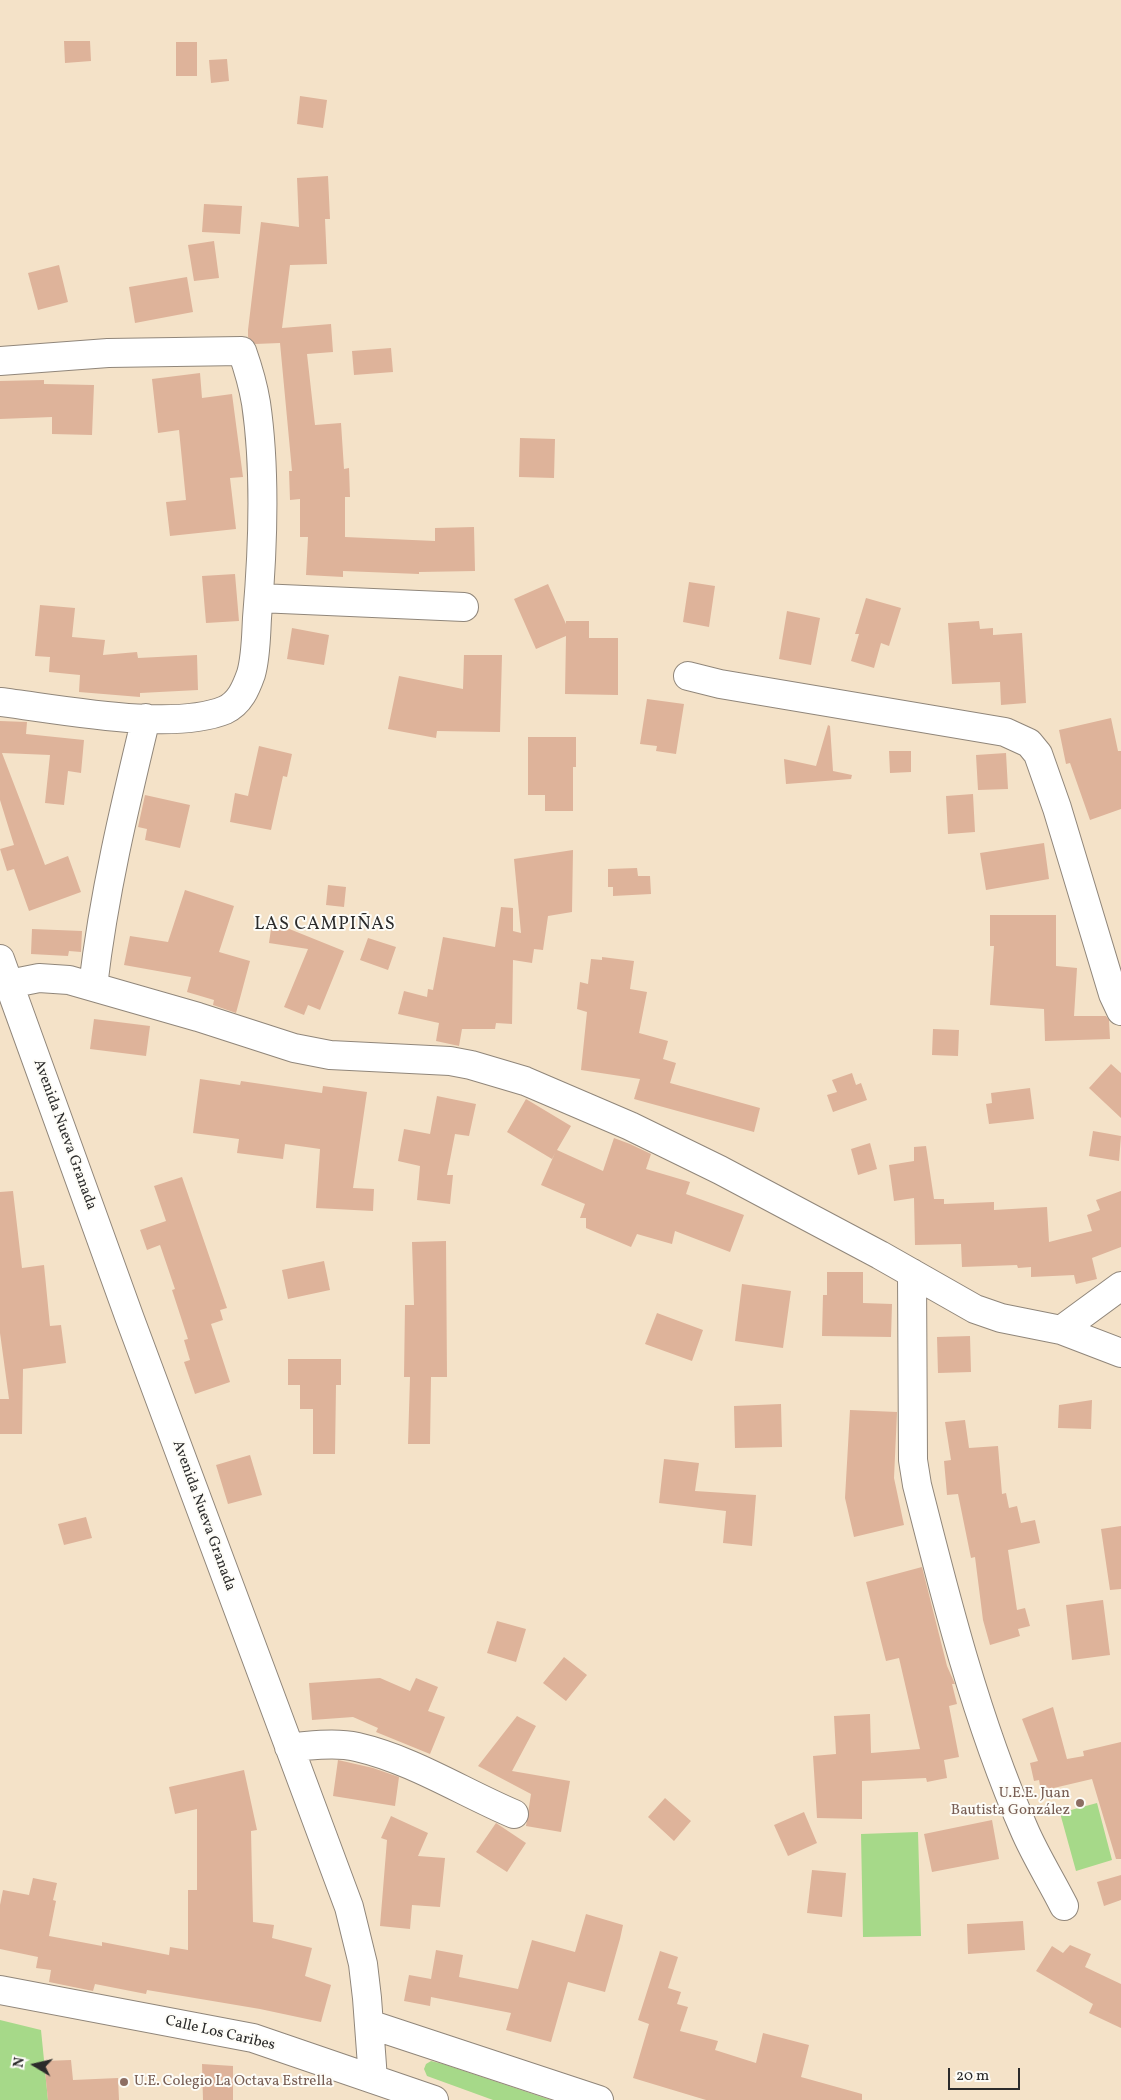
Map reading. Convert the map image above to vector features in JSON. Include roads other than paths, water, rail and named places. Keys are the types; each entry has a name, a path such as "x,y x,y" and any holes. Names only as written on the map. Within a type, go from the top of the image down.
{"street":[{"path":"0,361 108,353 242,351 256,402 261,458 259,598 251,672 237,702 226,709 208,715 184,718 146,718 0,702"},
{"path":"259,598 464,607"},
{"path":"688,676 720,684 1005,732 1029,743 1038,754 1057,808 1113,994 1121,1011"},
{"path":"93,986 102,912 114,852 146,718"},
{"path":"4,972 39,978 53,978 93,986 294,1048 330,1055 450,1061 471,1065 525,1081 630,1126 712,1166 912,1273 975,1309 1001,1318 1061,1330 1121,1353"},
{"name":"Avenida Nueva Granada","path":"4,972 133,1328 349,1906 363,1964 373,2080"},
{"path":"912,1273 913,1452 917,1485 964,1657 993,1748 1024,1830 1064,1906"},
{"path":"1061,1330 1121,1286"},
{"path":"289,1747 335,1744 356,1747 413,1766 477,1799 514,1814"},
{"name":"Calle Los Caribes","path":"0,1990 253,2038 434,2100"},
{"path":"369,2024 598,2100"}],"place":[{"name":"U.E.E. Juan Bautista González","path":"1080,1803"},
{"name":"U.E. Colegio La Octava Estrella","path":"124,2082"}],"district":[{"name":"LAS CAMPIÑAS","path":"325,926"}]}
